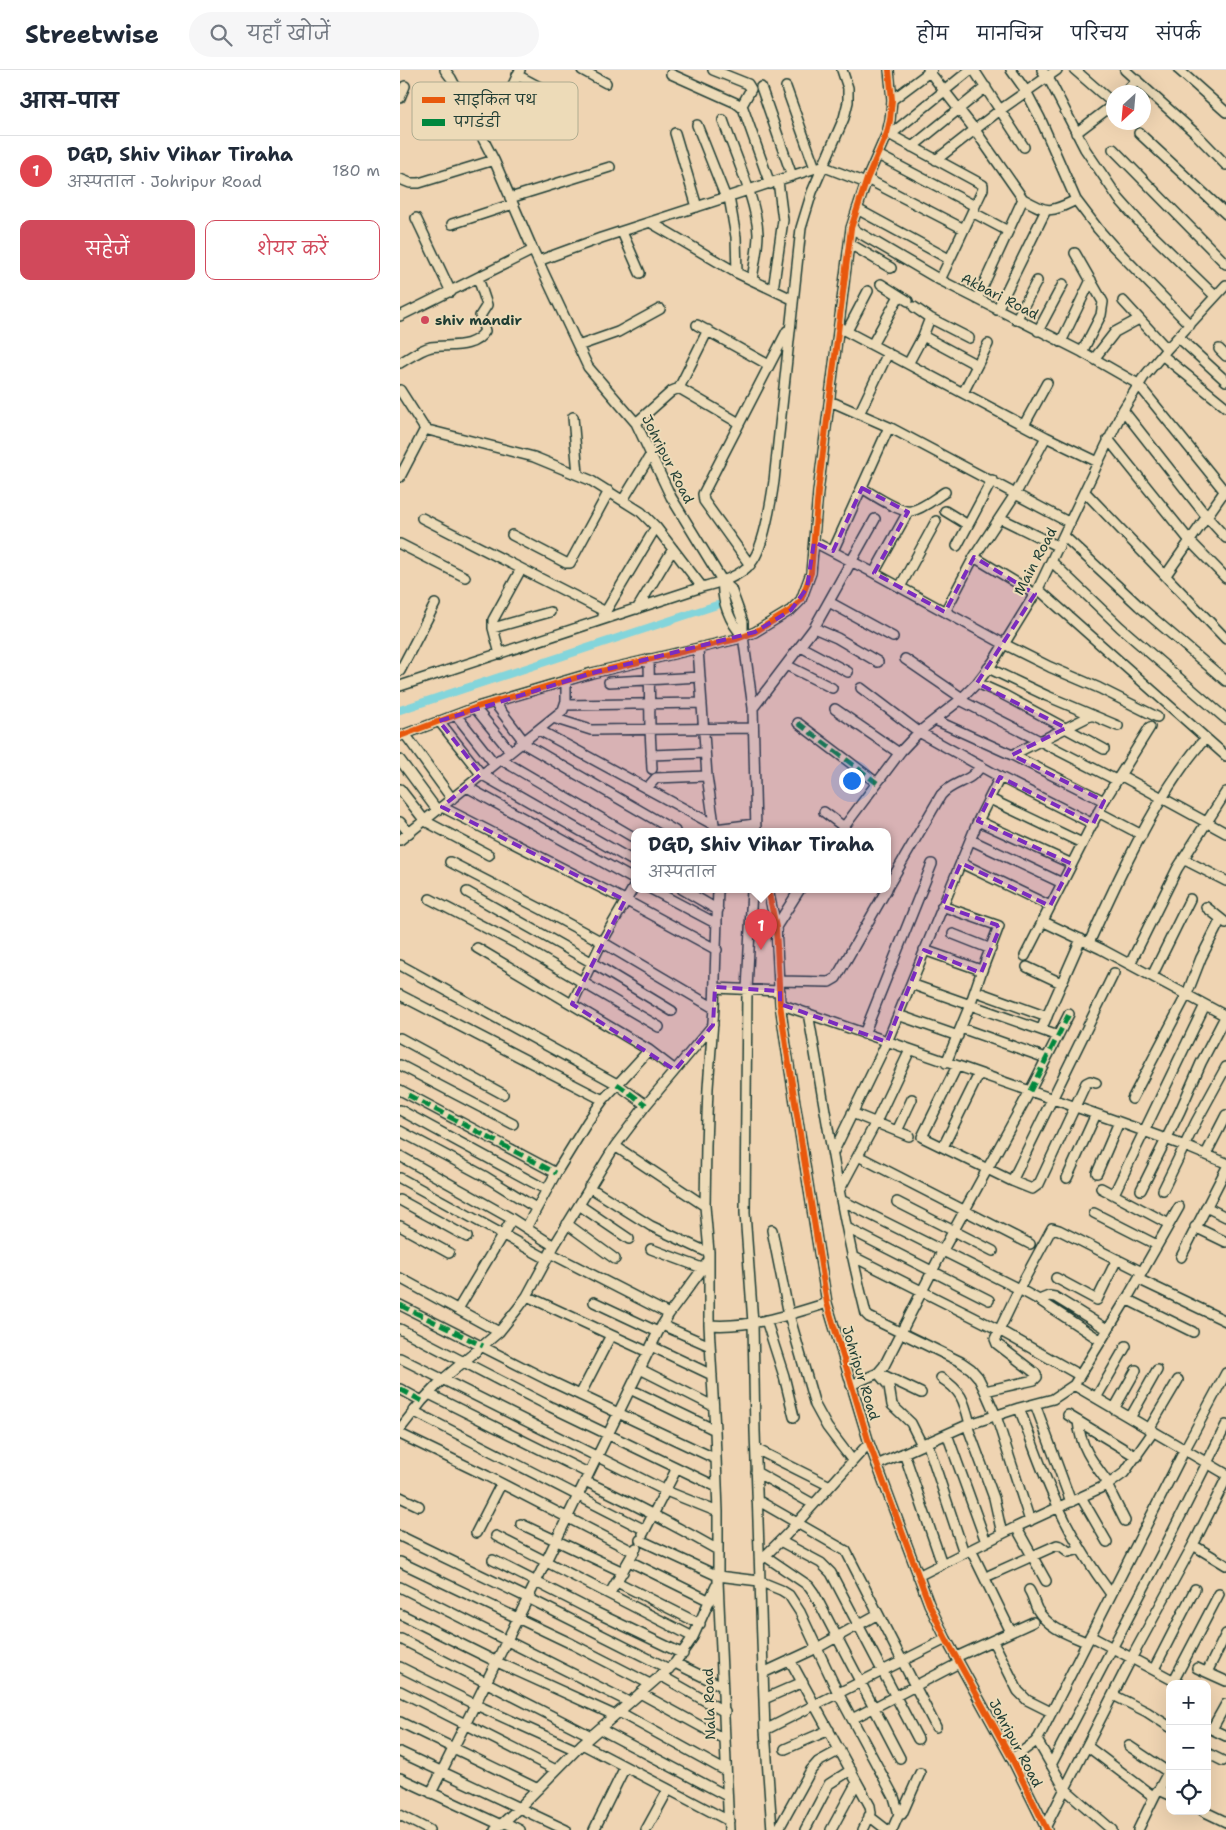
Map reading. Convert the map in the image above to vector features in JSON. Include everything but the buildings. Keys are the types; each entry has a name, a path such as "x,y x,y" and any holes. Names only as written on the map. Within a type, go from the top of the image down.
{"street":[{"name":"Johripur Road","path":"445,70 453,82"},
{"path":"582,70 606,83"},
{"path":"713,70 748,84 751,89 741,107"},
{"path":"400,686 702,587 725,587 750,565 763,536 770,508 801,228 819,167 844,118 848,102 848,88 842,70"},
{"path":"452,799 403,735 474,708 566,681 649,659 731,641 755,632 781,618 801,600 812,573 830,401 844,329 851,228 866,181 888,134 892,100 889,70"},
{"path":"888,134 946,92 972,70 986,87 1024,147"},
{"path":"1011,70 1026,91 1058,155 1076,200 1113,246 1190,325"},
{"path":"936,160 1026,91 1044,73 1057,70"},
{"path":"1075,70 1114,104 1076,133"},
{"path":"1125,70 1195,133 1226,165"},
{"path":"1179,70 1226,112"},
{"path":"892,100 930,71 976,130 1022,199 1046,210 1059,208 1076,200"},
{"path":"519,73 534,82"},
{"path":"1044,73 1076,133 1106,182 1127,210 1215,296"},
{"path":"671,74 736,103 745,112 774,182 783,220 773,290"},
{"path":"1132,85 1137,80"},
{"path":"400,98 405,86"},
{"path":"761,87 792,176"},
{"path":"912,147 986,87"},
{"path":"786,88 819,167"},
{"path":"723,120 748,191 757,224 758,236 752,280"},
{"path":"698,126 727,197 736,237 737,272"},
{"path":"675,133 697,207"},
{"path":"1139,133 1226,214"},
{"path":"888,134 983,185 974,209 940,280"},
{"name":"Johripur Road","path":"483,140 588,367 636,423 671,497 725,587 743,622 743,636 753,708 756,828"},
{"path":"1114,150 1226,264"},
{"path":"878,155 974,209 1008,231"},
{"path":"400,179 410,183 419,183 494,160"},
{"path":"452,224 511,201 610,167"},
{"path":"538,261 819,167 866,181 964,229"},
{"path":"977,299 1022,199"},
{"path":"857,209 949,259"},
{"path":"997,310 1046,210"},
{"path":"416,218 451,292"},
{"path":"650,222 737,272 792,299"},
{"name":"Akbari Road","path":"851,228 940,280 1082,352 1138,384"},
{"path":"622,232 640,273"},
{"path":"850,244 891,268"},
{"path":"400,316 533,250"},
{"path":"1075,253 1103,302 1103,308 1082,352"},
{"path":"400,363 430,347 459,346 482,336 484,331 480,316 487,305 478,278"},
{"path":"1061,342 1091,280"},
{"path":"1016,320 1037,281"},
{"path":"881,284 930,318 969,338"},
{"path":"1038,331 1063,284"},
{"name":"Main Road","path":"843,828 900,753 919,732 961,699 977,683 988,668 1037,592 1108,439 1138,384 1164,352 1226,285"},
{"path":"844,329 868,291"},
{"path":"872,344 899,296"},
{"path":"1123,301 1164,352 1226,407"},
{"path":"578,346 618,332 660,309"},
{"path":"908,364 930,318"},
{"path":"1094,359 1115,332 1139,319"},
{"path":"697,325 769,365"},
{"path":"750,565 703,498 704,490 790,325"},
{"path":"844,329 1046,437 1098,462"},
{"path":"636,423 672,391 679,388 708,330"},
{"path":"923,336 977,365"},
{"path":"1178,338 1226,381"},
{"path":"963,392 988,344"},
{"path":"859,414 888,353"},
{"path":"1024,425 1047,383"},
{"path":"1138,384 1225,491 1166,575"},
{"path":"679,388 739,422"},
{"path":"400,390 425,429 534,457 578,474 623,500 641,512 656,527 702,587"},
{"path":"830,401 889,427 1070,523"},
{"path":"1123,410 1207,517 1226,538"},
{"path":"573,417 578,474"},
{"path":"834,551 889,427"},
{"path":"400,477 425,429"},
{"path":"945,612 974,557 1016,493 1046,437"},
{"path":"1108,439 1190,540 1226,578"},
{"path":"623,500 650,454"},
{"path":"957,546 992,480"},
{"path":"862,488 908,512 946,492"},
{"path":"512,535 566,563 570,563 609,492"},
{"path":"1085,492 1226,639"},
{"path":"945,511 968,525"},
{"path":"874,573 908,512"},
{"path":"422,518 606,612"},
{"path":"1000,518 1059,547"},
{"path":"753,708 814,628 876,519"},
{"path":"900,587 936,521"},
{"path":"600,621 656,527"},
{"path":"1064,536 1139,606 1226,680"},
{"path":"814,542 853,561 1004,644 1050,667 1099,688 1157,718"},
{"path":"400,544 465,577"},
{"path":"637,609 673,549"},
{"path":"974,557 1037,592 1226,756"},
{"path":"1052,562 1120,627 1226,719"},
{"path":"500,654 493,628 495,616 521,569"},
{"path":"725,587 733,626 743,636"},
{"path":"829,602 893,637"},
{"path":"400,671 435,604"},
{"path":"493,628 550,612"},
{"path":"814,628 837,638 878,662"},
{"path":"801,647 848,672"},
{"path":"698,649 707,776 716,828"},
{"path":"649,659 652,769"},
{"path":"905,659 961,699 1040,741 1162,798 1226,832"},
{"path":"786,665 832,688"},
{"path":"988,668 1024,686 1118,726"},
{"path":"609,682 700,677"},
{"path":"566,681 566,705"},
{"path":"977,683 1004,695 1104,748"},
{"path":"861,688 919,732 1000,777 1093,824"},
{"path":"494,702 522,741 669,828"},
{"path":"400,840 522,741 539,730 566,705 702,703"},
{"path":"474,708 510,751"},
{"path":"835,709 900,753"},
{"path":"456,715 497,761 631,836"},
{"path":"1012,756 1092,715"},
{"path":"553,718 591,730 753,728"},
{"path":"935,720 1104,801"},
{"path":"439,721 481,774 631,860"},
{"path":"798,723 877,783"},
{"path":"1025,956 1104,801 1150,727"},
{"path":"539,730 648,788 716,828 742,826 751,828"},
{"path":"1041,1030 1061,983 1162,798 1188,759 1206,738"},
{"path":"651,754 705,753"},
{"path":"400,760 440,808 625,900 717,950"},
{"path":"891,881 941,795 948,788 974,776 981,766"},
{"path":"648,788 656,778 707,776"},
{"path":"833,1154 898,1015 978,821 1000,777"},
{"path":"466,787 631,878"},
{"path":"400,789 425,820 467,845 490,855"},
{"path":"1130,964 1183,859 1226,792"},
{"path":"990,799 1082,843"},
{"path":"824,812 841,828"},
{"path":"1098,812 1142,835"},
{"path":"978,821 1072,864"},
{"path":"400,822 408,833"},
{"path":"971,840 1062,883"},
{"path":"1183,859 1226,881"},
{"path":"450,862 602,942 714,1008"},
{"path":"961,863 1050,906"},
{"path":"864,1034 932,864"},
{"path":"572,1004 591,962 631,891"},
{"path":"466,892 591,962 672,1011"},
{"path":"659,893 717,924"},
{"path":"689,893 718,910"},
{"name":"Nala Road","path":"718,893 717,950 720,988 714,1008 708,1088 705,1206 709,1256 709,1325 715,1430 722,1686 729,1826"},
{"path":"752,893 747,990 745,1213 753,1323 759,1581 765,1730 772,1830"},
{"name":"Johripur Road","path":"769,893 776,927 780,1004 787,1056 827,1303 869,1443 929,1604 946,1639 1012,1759 1046,1829"},
{"path":"776,927 797,893"},
{"path":"779,981 829,982 836,978 884,893"},
{"path":"430,899 517,944 659,1027"},
{"path":"1152,976 1190,899"},
{"path":"942,906 999,926 946,1063"},
{"path":"1132,1099 1186,994 1197,967 1224,921 1206,907"},
{"path":"1042,921 1130,964 1226,1015 1201,1063 1141,1190"},
{"path":"953,934 991,949"},
{"path":"476,948 648,1050 675,1070"},
{"path":"924,950 978,969 981,972"},
{"path":"400,965 617,1084 646,1105"},
{"path":"1027,967 1061,983"},
{"path":"1012,1181 1114,973"},
{"path":"911,984 1058,1036"},
{"path":"720,988 780,991"},
{"path":"975,991 1046,1016"},
{"path":"400,994 603,1100"},
{"path":"780,1004 1119,1122 1226,1163"},
{"path":"1114,1194 1205,1005"},
{"path":"808,1013 840,1195 852,1256 867,1316 971,1369 978,1377 996,1416 1030,1521"},
{"path":"852,1385 878,1373 886,1362 942,1250 1030,1091 1069,1014"},
{"path":"898,1015 1046,1058"},
{"path":"400,1429 404,1417 413,1411 462,1362 499,1332 527,1296 567,1224 615,1146 646,1105 713,1025"},
{"path":"400,1038 503,1094"},
{"path":"526,1228 556,1173 603,1100 648,1050"},
{"path":"840,1195 910,1050"},
{"path":"400,1065 513,1124"},
{"path":"957,1066 922,1135 923,1138 1032,1189 1036,1187 1088,1081 1096,1083"},
{"path":"1163,1190 1226,1067"},
{"path":"943,1147 979,1074"},
{"path":"547,1190 400,1110 404,1092 556,1173"},
{"path":"897,1131 912,1099"},
{"path":"852,1113 909,1136"},
{"path":"1068,1178 1096,1114"},
{"path":"1206,1154 1226,1115"},
{"path":"1097,1173 1119,1122"},
{"path":"400,1131 486,1177 536,1208"},
{"path":"615,1146 705,1206"},
{"path":"400,1156 526,1228 550,1253"},
{"path":"858,1156 1030,1244"},
{"path":"1180,1257 1226,1169"},
{"path":"400,1178 503,1235 550,1253 669,1314"},
{"path":"431,1793 660,1328 709,1256 651,1226 589,1188"},
{"path":"1101,1188 1169,1224"},
{"path":"1216,1188 1226,1192"},
{"path":"840,1195 1039,1300 1100,1340"},
{"path":"400,1200 467,1237"},
{"path":"898,1202 993,1251"},
{"path":"579,1205 629,1239"},
{"path":"877,1465 968,1425 1053,1399 1074,1385 1179,1207"},
{"path":"1206,1207 1226,1217"},
{"path":"1094,1213 1157,1244"},
{"path":"458,1309 512,1219"},
{"path":"567,1224 615,1259"},
{"path":"400,1226 449,1253"},
{"path":"1196,1227 1226,1242"},
{"path":"847,1228 989,1300"},
{"path":"985,1391 1034,1380 1037,1377 1036,1374 995,1342 995,1336 1052,1228 1117,1259 1140,1275 1226,1321"},
{"path":"772,1230 789,1315 819,1413 852,1460"},
{"path":"651,1249 702,1268"},
{"path":"852,1256 999,1330 1079,1375"},
{"path":"1056,1278 1096,1300 1117,1259"},
{"path":"400,1278 499,1332"},
{"path":"527,1296 611,1335 712,1375"},
{"path":"1039,1300 1049,1296 1055,1297 1107,1329"},
{"path":"1126,1299 1193,1332"},
{"path":"594,1302 710,1346"},
{"path":"709,1325 721,1326 753,1323 789,1315 827,1303"},
{"path":"400,1306 580,1395 716,1459"},
{"path":"766,1320 784,1376 794,1417"},
{"path":"400,1329 462,1362 717,1487"},
{"path":"580,1395 611,1335"},
{"path":"1096,1398 1126,1346"},
{"path":"400,1358 666,1491 718,1512"},
{"path":"640,1369 713,1406"},
{"path":"1114,1409 1136,1370"},
{"path":"1130,1418 1157,1370"},
{"path":"878,1373 922,1393"},
{"path":"878,1373 888,1386 892,1405 911,1423 924,1444 968,1551 1011,1632"},
{"path":"1012,1759 1037,1740 1184,1451 1226,1373"},
{"path":"941,1378 957,1389 961,1396 968,1425 994,1498 1002,1534"},
{"path":"918,1576 1016,1527 1108,1485 1124,1473 1136,1457 1178,1380"},
{"path":"1074,1385 1226,1474"},
{"path":"400,1389 422,1401"},
{"path":"630,1389 715,1430"},
{"path":"429,1394 587,1477 655,1514 670,1525 718,1550"},
{"path":"1035,1404 1071,1502"},
{"path":"1019,1408 1058,1507 1092,1569 1111,1594"},
{"path":"413,1411 645,1530"},
{"path":"1068,1415 1136,1457"},
{"path":"1078,1421 1079,1436 1108,1485 1125,1520"},
{"path":"1051,1765 1226,1425"},
{"path":"400,1434 634,1552"},
{"path":"947,1434 986,1542"},
{"path":"759,1563 869,1443"},
{"path":"756,1449 830,1486"},
{"path":"904,1453 942,1564"},
{"path":"610,1593 655,1514 677,1468"},
{"path":"756,1472 813,1504"},
{"path":"1046,1829 1132,1657 1193,1545 1226,1479"},
{"path":"476,1533 502,1484"},
{"path":"400,1497 419,1506"},
{"path":"1081,1497 1107,1542"},
{"path":"757,1500 846,1550 936,1727"},
{"path":"520,1524 623,1572"},
{"path":"1016,1527 1046,1581"},
{"path":"400,1536 672,1666 722,1686"},
{"path":"496,1536 693,1637"},
{"path":"640,1540 720,1578 759,1581 781,1590 789,1596 800,1612 838,1693 894,1797 899,1814"},
{"path":"780,1541 826,1567 835,1578 881,1672 918,1739"},
{"path":"990,1575 1057,1545 1062,1546 1069,1552 1081,1549"},
{"path":"1193,1545 1226,1565"},
{"path":"765,1556 809,1586 900,1758"},
{"path":"493,1560 682,1654"},
{"path":"629,1561 710,1602"},
{"path":"400,1562 650,1684"},
{"path":"500,1826 579,1747 672,1666 693,1637 720,1578"},
{"path":"617,1582 700,1624"},
{"path":"400,1588 629,1702"},
{"path":"1154,1669 1195,1589"},
{"path":"1029,1590 1035,1599 1037,1608 1056,1630 1112,1647 1173,1680"},
{"path":"1178,1680 1219,1594"},
{"path":"400,1614 497,1662 616,1714 726,1770"},
{"path":"763,1673 817,1648 878,1614"},
{"path":"852,1719 915,1686 993,1641 1033,1622"},
{"path":"1207,1672 1226,1634"},
{"path":"401,1639 591,1736"},
{"path":"765,1730 946,1639"},
{"path":"993,1641 1018,1691 1027,1700 1051,1712"},
{"path":"790,1660 870,1806 871,1813 862,1830"},
{"path":"400,1667 474,1704 625,1767 729,1826"},
{"path":"1197,1668 1226,1681"},
{"path":"660,1675 724,1712"},
{"path":"764,1700 803,1682"},
{"path":"400,1691 556,1770"},
{"path":"640,1693 724,1739"},
{"path":"1113,1695 1147,1712 1167,1725"},
{"path":"1211,1726 1226,1704"},
{"path":"400,1722 538,1789"},
{"path":"600,1728 727,1796"},
{"path":"1211,1728 1226,1736"},
{"path":"784,1750 829,1730"},
{"path":"1037,1740 1065,1789 1112,1830"},
{"path":"1087,1746 1156,1794 1166,1795"},
{"path":"1129,1746 1166,1768"},
{"path":"778,1830 811,1770 818,1762 840,1750"},
{"path":"400,1752 566,1830"},
{"path":"1211,1754 1223,1761"},
{"path":"594,1830 625,1767"},
{"path":"805,1830 829,1784 851,1770"},
{"path":"892,1830 899,1814 902,1814 920,1773"},
{"path":"1138,1830 1166,1776"},
{"path":"400,1778 500,1826 520,1830"},
{"path":"831,1830 857,1782"},
{"path":"646,1830 668,1790"},
{"path":"400,1815 429,1830"},
{"path":"1211,1815 1226,1822"},
{"path":"870,1816 887,1830"}],"highlighted area":[{"path":"862,488 908,512 874,573 945,612 974,557 1035,594 977,683 1066,728 1012,755 1104,801 1093,824 1000,777 978,821 1072,864 1050,906 961,863 942,906 997,925 999,930 981,973 924,950 887,1042 780,1004 780,991 715,987 713,1025 675,1070 572,1004 625,900 442,807 481,774 439,721 592,673 755,632 791,610 807,588 814,542 833,551"}],"waterway":[{"path":"400,710 717,605"}],"marked path":[{"path":"798,723 877,783"},
{"path":"1030,1091 1069,1014"},
{"path":"617,1084 646,1105"},
{"path":"408,1095 556,1173"},
{"path":"400,1305 483,1346"},
{"path":"400,1389 422,1401"}],"cycle path":[{"path":"400,736 477,707 592,673 737,639 755,632 791,610 801,600 811,573 818,492 851,228 867,179 887,133 892,100 889,70"},
{"path":"769,893 776,927 780,1004 827,1303 869,1443 929,1604 946,1639 1012,1759 1047,1830"}],"place":[{"name":"shiv mandir","path":"425,320"},
{"name":"DGD, Shiv Vihar Tiraha","path":"761,950"}]}
